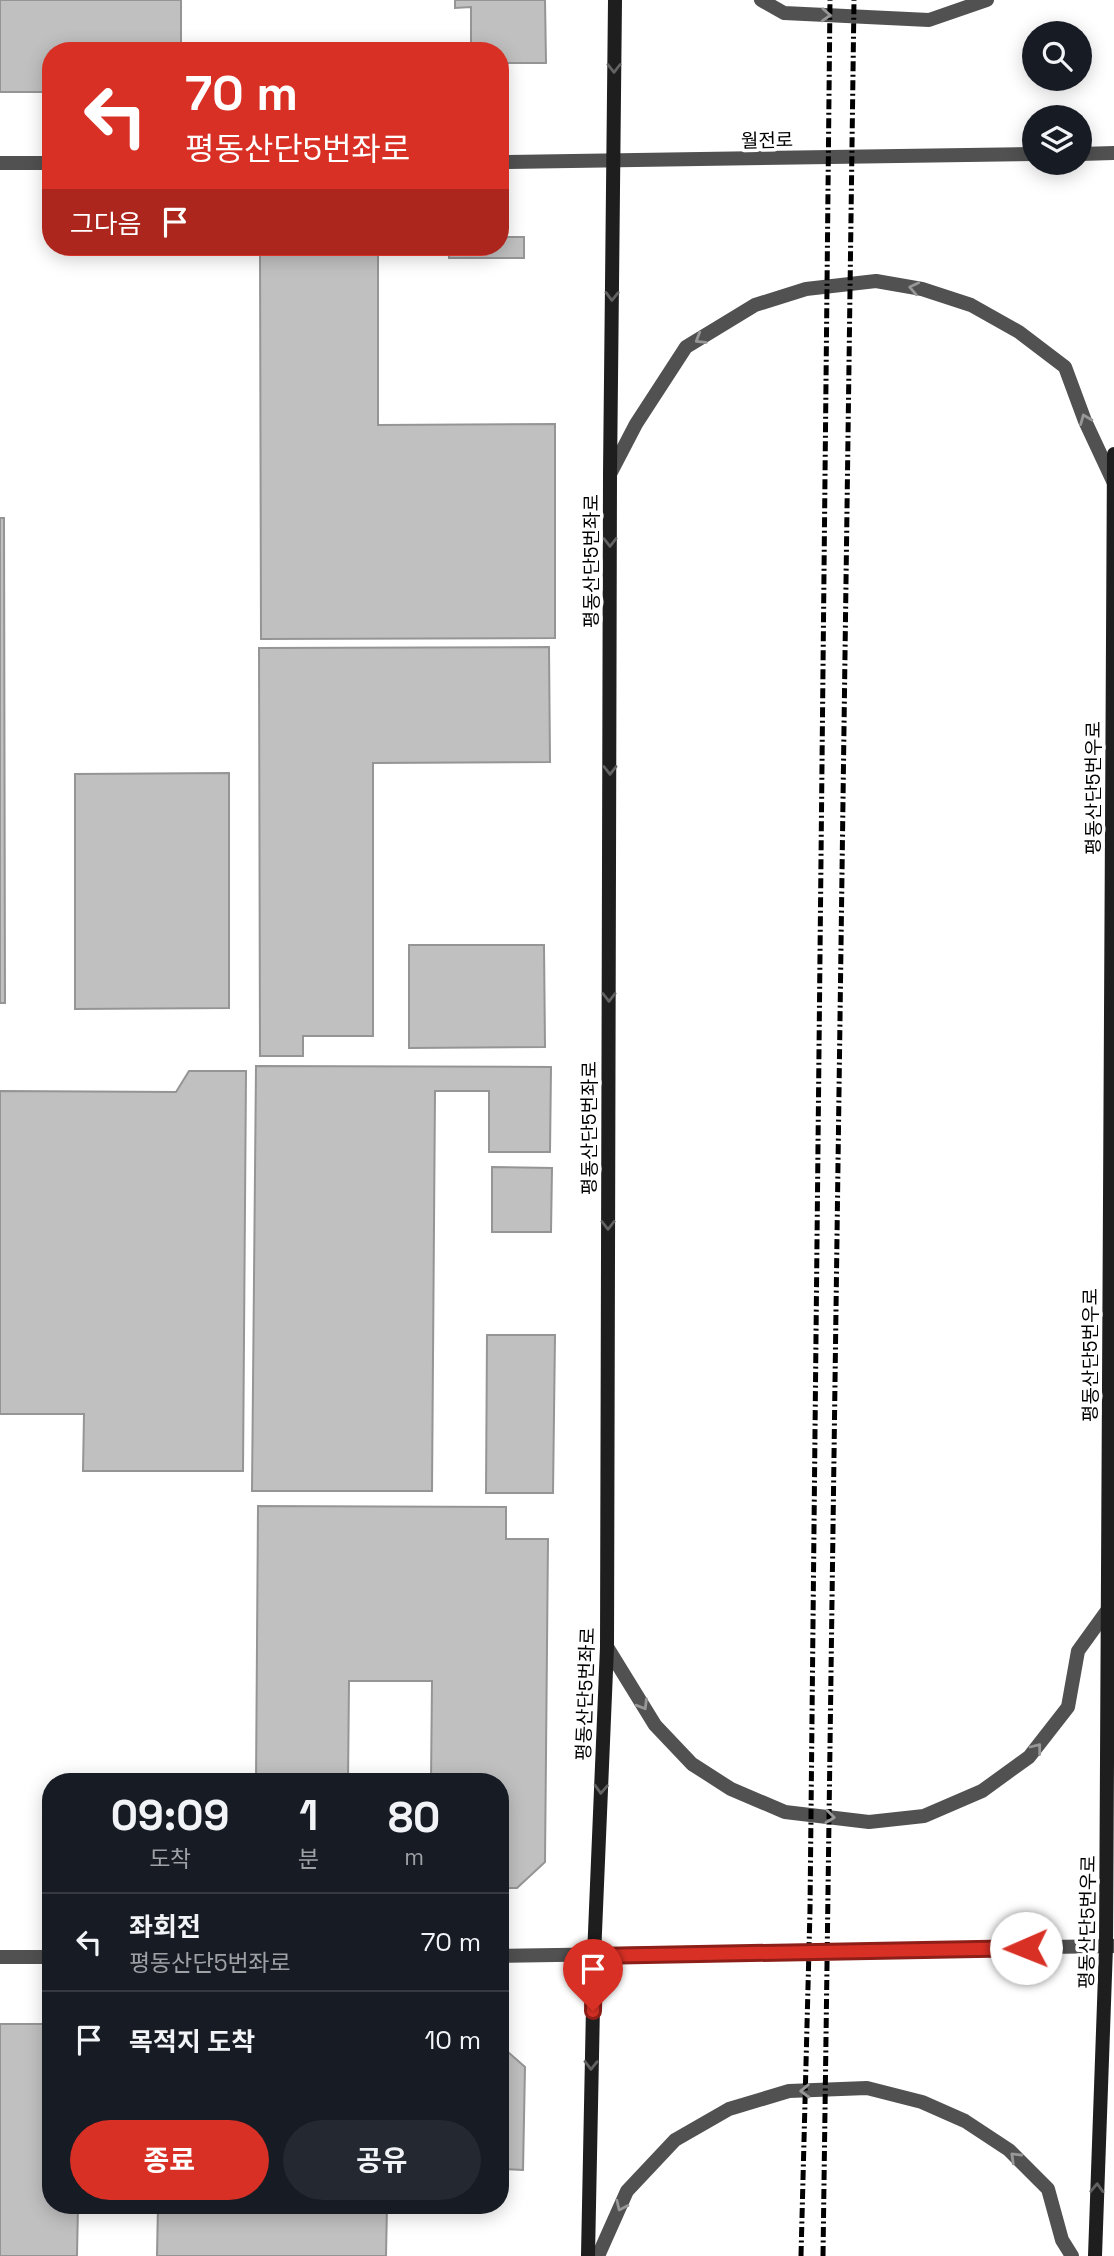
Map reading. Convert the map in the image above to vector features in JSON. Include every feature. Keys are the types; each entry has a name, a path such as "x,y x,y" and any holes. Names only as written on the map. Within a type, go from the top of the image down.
{"street":[{"name":"평동산단5번좌로","path":"587,2256 594,1956 607,1647 610,474 615,0"},
{"path":"761,0 784,13 929,20 988,0"},
{"path":"1092,154 1114,153"},
{"name":"월전로","path":"509,162 1022,154"},
{"path":"0,163 42,163"},
{"path":"610,474 636,424 686,348 755,305 806,289 876,281 922,289 971,305 1019,332 1065,367 1085,421 1113,481"},
{"name":"평동산단5번우로","path":"1095,2256 1110,1946 1114,454"},
{"path":"607,1647 655,1725 692,1764 731,1789 785,1812 869,1822 924,1816 982,1791 1029,1757 1068,1706 1078,1651 1109,1608"},
{"path":"509,1956 1110,1946"},
{"path":"0,1957 42,1957"},
{"path":"598,2256 627,2191 675,2140 729,2109 789,2091 867,2088 922,2102 965,2121 1009,2150 1048,2189 1062,2240 1072,2256"}],"building":[{"path":"0,0 181,0 181,42 42,42 42,92 0,92"},
{"path":"455,0 545,0 546,63 509,63 509,42 471,42 471,7 455,8"},
{"path":"509,237 524,237 524,258 449,258 509,256"},
{"path":"260,256 378,256 378,425 555,424 555,638 261,639"},
{"path":"0,518 4,518 5,1003 0,1003"},
{"path":"549,647 550,762 373,763 373,1036 303,1036 303,1056 260,1056 259,648"},
{"path":"229,773 229,1008 75,1009 75,774"},
{"path":"409,945 544,945 545,1047 409,1048"},
{"path":"256,1066 551,1067 550,1152 489,1152 489,1091 435,1091 432,1491 252,1491"},
{"path":"189,1071 246,1071 243,1471 83,1471 84,1414 0,1414 0,1091 176,1092"},
{"path":"492,1167 552,1168 551,1232 492,1232"},
{"path":"487,1335 555,1335 553,1493 486,1493"},
{"path":"258,1506 506,1507 506,1539 548,1539 545,1862 517,1888 509,1888 509,1773 431,1773 432,1681 349,1681 348,1773 256,1773"},
{"path":"0,2024 42,2024 42,2214 78,2214 77,2256 0,2256"},
{"path":"509,2053 525,2067 523,2170 509,2169"},
{"path":"158,2214 387,2214 386,2256 157,2256"}],"railway":[{"path":"801,2256 810,1910 830,0"},
{"path":"823,2256 854,0"}],"route":[{"path":"593,2011 594,1956 1026,1948"}]}
